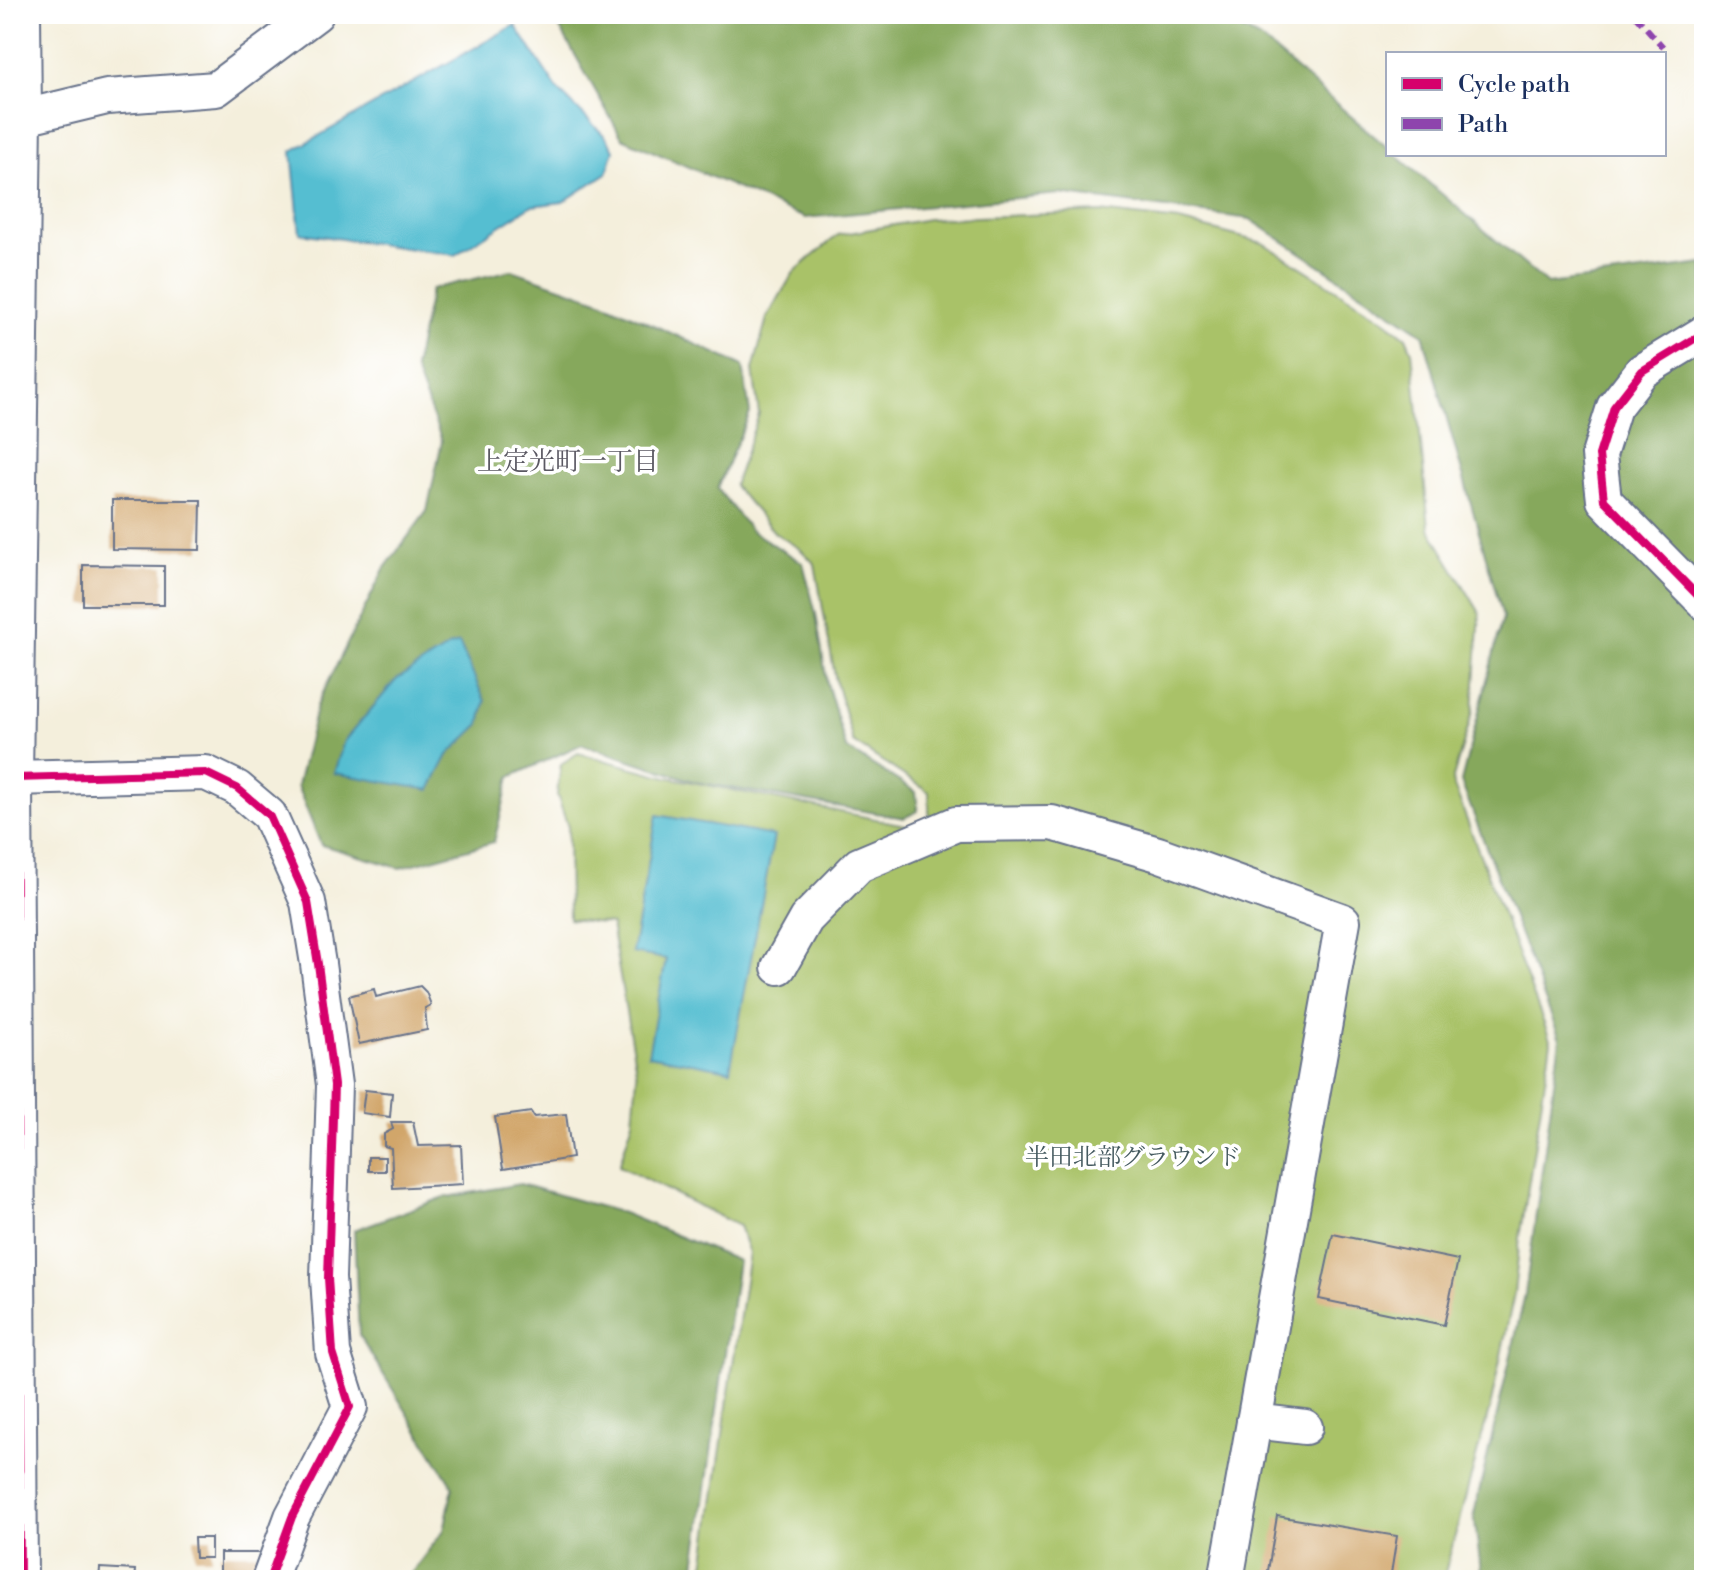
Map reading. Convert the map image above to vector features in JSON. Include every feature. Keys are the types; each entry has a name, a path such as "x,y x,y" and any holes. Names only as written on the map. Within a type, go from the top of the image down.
{"street":[{"path":"20,1580 14,778 23,14"},
{"path":"24,117 107,97 216,89 316,14"},
{"path":"1704,333 1642,371 1614,407 1599,455 1604,500 1704,602"},
{"path":"14,778 206,773 237,788 269,815 308,902 334,1085 328,1278 333,1353 350,1407 292,1517 269,1580"},
{"path":"779,967 806,919 859,865 956,824 1052,823 1158,854 1343,921 1226,1580"},
{"path":"1254,1421 1305,1427"}],"green space":[{"path":"552,14 1214,14 1262,40 1386,146 1386,156 1397,156 1547,284 1704,264 1704,1580 1482,1580 1474,1514 1525,1294 1560,1039 1461,782 1503,617 1423,334 1250,219 1059,194 805,218 622,138"},
{"name":"半田北部グラウンド","path":"1100,212 1179,221 1263,243 1383,319 1406,337 1412,351 1429,528 1480,613 1473,711 1452,781 1551,1042 1514,1293 1491,1403 1443,1580 702,1580 749,1253 739,1226 619,1166 633,1121 637,1076 611,924 569,919 568,827 557,795 561,764 578,753 667,777 910,826 929,816 929,792 853,742 836,682 815,564 800,549 775,533 734,486 759,414 753,370 767,318 794,272 838,235 928,219"},
{"path":"512,270 601,301 743,366 750,413 717,488 750,530 803,563 816,614 827,683 846,748 916,792 918,811 904,818 696,782 582,744 510,777 494,842 400,868 321,845 297,786 317,705 384,569 427,511 442,441 414,368 431,289"},
{"path":"520,1184 623,1213 738,1261 693,1580 406,1580 444,1530 453,1487 359,1335 354,1230 442,1198"}],"water":[{"path":"515,25 558,90 607,138 614,150 607,173 563,202 531,206 455,255 300,233 292,151"},
{"path":"459,643 485,701 480,724 448,755 430,790 334,773 344,741 396,680"},
{"path":"657,815 774,836 730,1070 648,1055 666,959 632,953"}],"building":[{"path":"112,500 201,500 200,550 112,549"},
{"path":"83,565 164,566 164,605 83,605"},
{"path":"420,986 431,1005 425,1008 427,1030 359,1044 349,996 374,989 376,997"},
{"path":"365,1090 392,1093 390,1117 362,1113"},
{"path":"531,1112 534,1117 566,1114 572,1158 503,1169 495,1117"},
{"path":"391,1122 413,1122 418,1146 461,1145 463,1184 393,1188 391,1148 384,1146 384,1134 393,1129"},
{"path":"368,1157 385,1157 385,1171 368,1171"},
{"path":"1333,1234 1458,1260 1444,1325 1319,1299"},
{"path":"1277,1516 1397,1536 1390,1580 1259,1580 1259,1576 1267,1577"},
{"path":"194,1538 211,1538 211,1558 195,1558"},
{"path":"220,1553 266,1553 265,1580 213,1580 213,1577 220,1575"},
{"path":"100,1568 135,1570 134,1580 99,1580"}],"marked path":[{"path":"1634,14 1663,47"}],"cycle path":[{"path":"1704,333 1642,371 1614,407 1599,455 1604,500 1704,602"},
{"path":"14,778 206,773 237,788 269,815 308,902 334,1085 328,1278 333,1353 350,1407 292,1517 269,1580"},
{"path":"15,778 20,1580"}],"district":[{"name":"上定光町一丁目","path":"568,461"}]}
